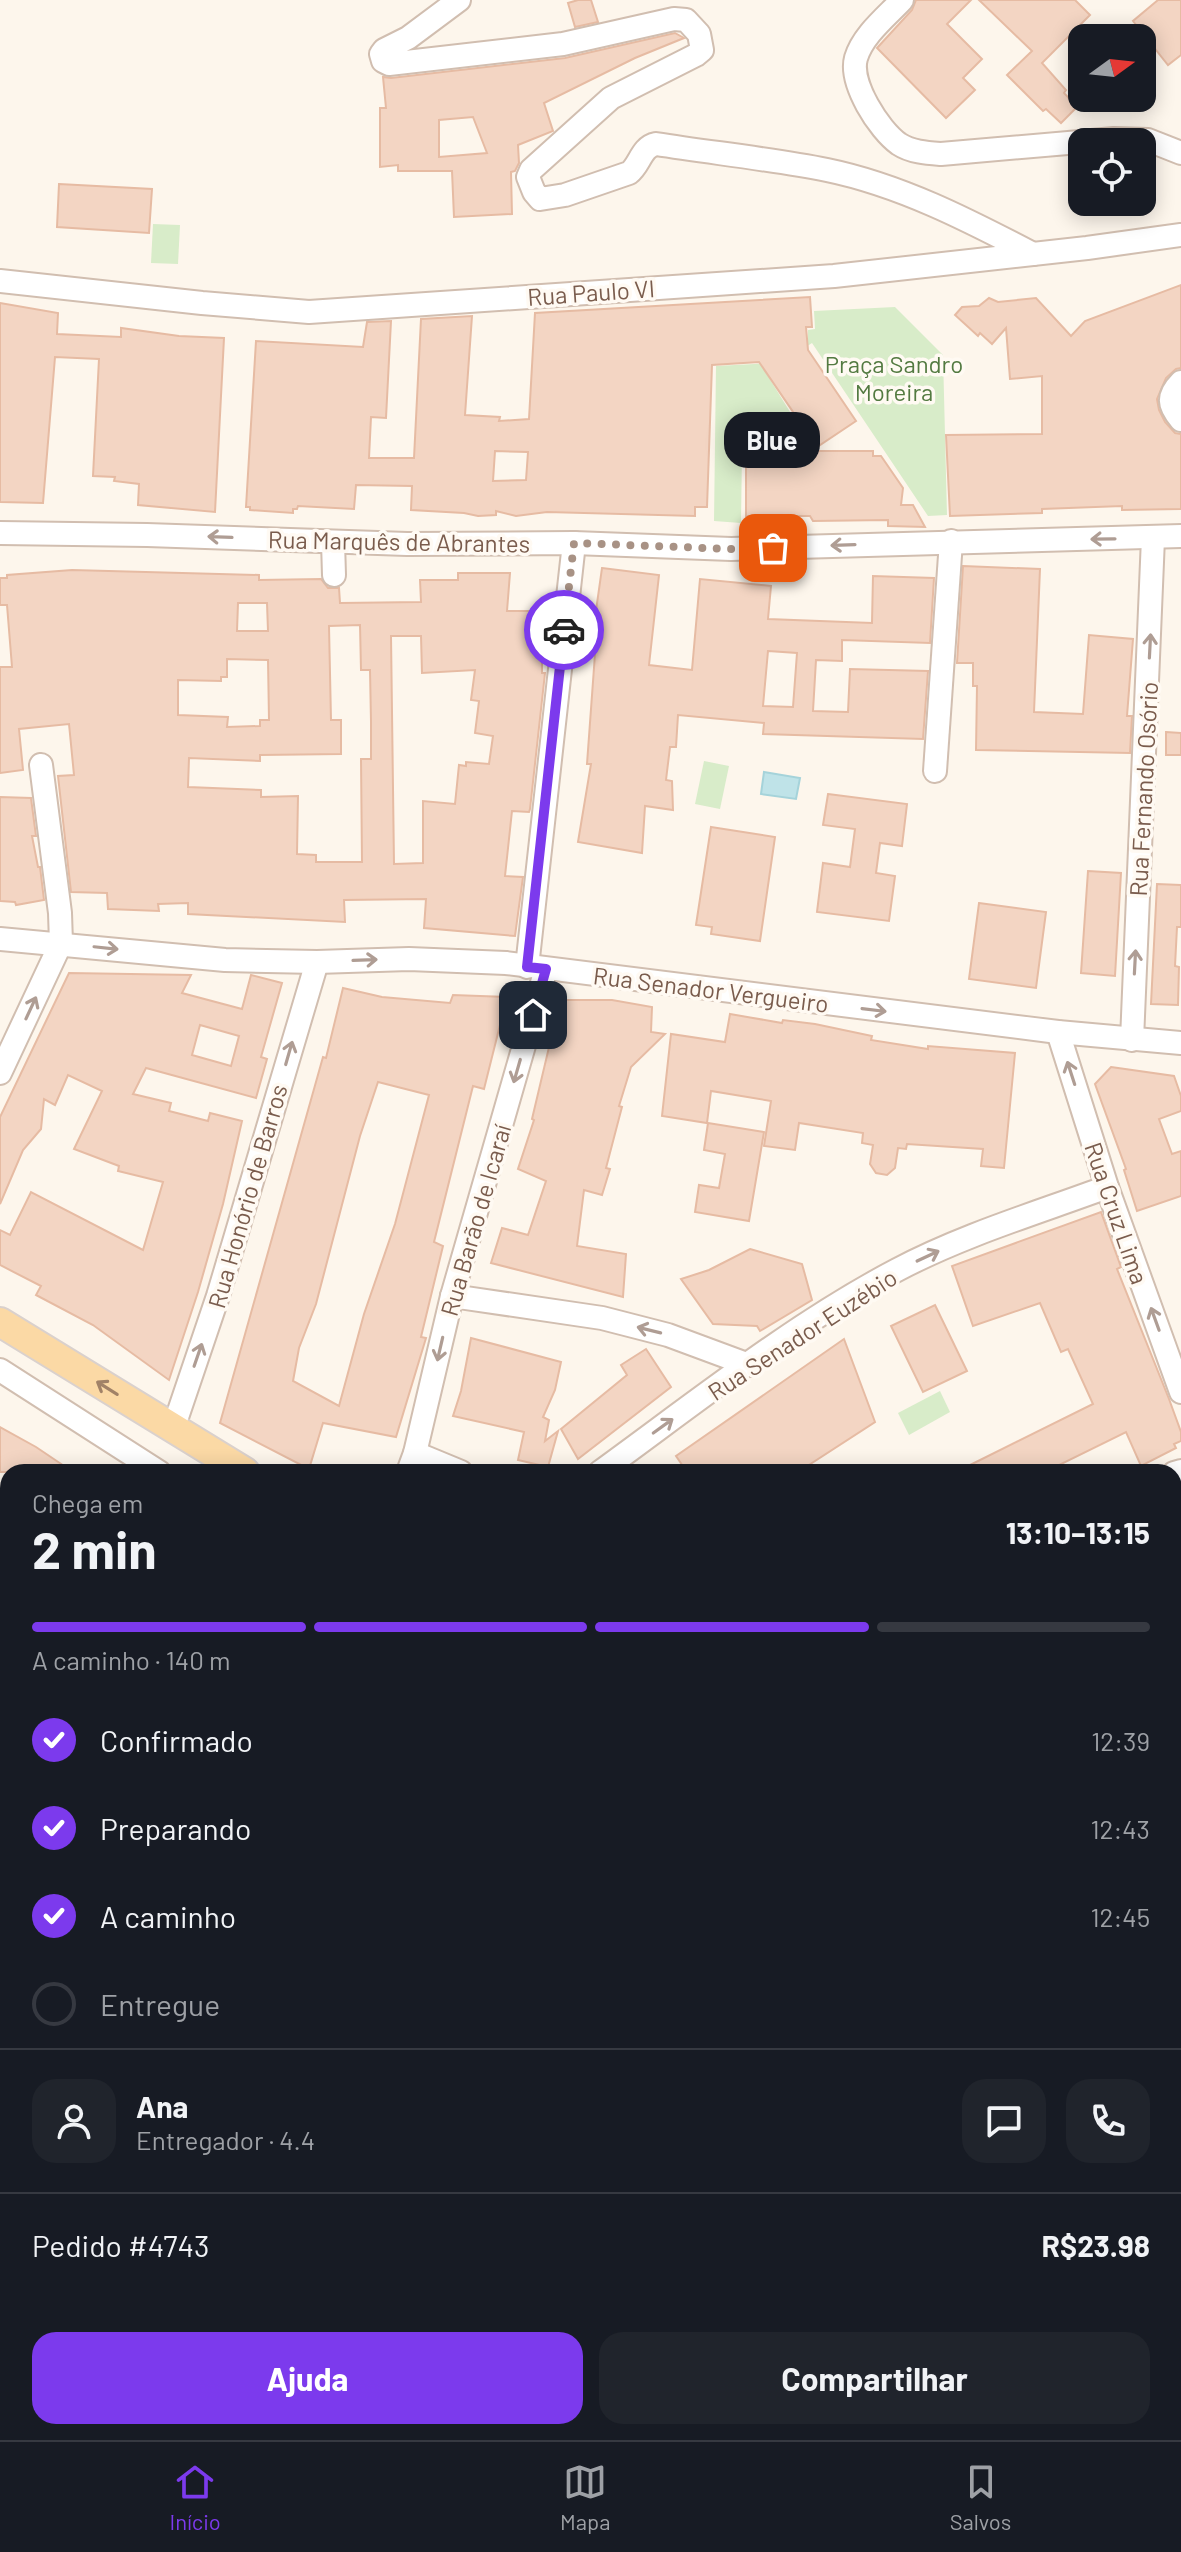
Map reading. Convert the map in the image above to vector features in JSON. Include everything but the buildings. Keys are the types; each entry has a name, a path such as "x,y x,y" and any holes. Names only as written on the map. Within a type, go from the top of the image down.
{"main road":[{"path":"0,1322 232,1464"}],"street":[{"path":"459,0 408,38 384,50 381,54 383,61 389,64 563,44 674,19 686,20 702,42 702,50 611,98 531,170 528,177 540,199 565,195 629,173 646,148 656,144 828,171 878,184 964,217 1033,254"},
{"path":"902,0 864,41 856,60 855,78 879,123 900,144 923,153 941,154 1114,139 1148,140 1181,153"},
{"name":"Rua Paulo VI","path":"0,281 309,312 834,276 1181,235"},
{"path":"1181,382 1169,397 1172,410 1181,420"},
{"name":"Rua Marquês de Abrantes","path":"0,533 744,549 1181,536"},
{"name":"Rua Fernando Osório","path":"1132,1040 1153,538"},
{"path":"935,771 951,541"},
{"path":"333,542 334,575"},
{"name":"Rua Barão de Icaraí","path":"412,1462 536,968 574,543"},
{"path":"0,1073 61,943 41,765"},
{"name":"Rua Senador Vergueiro","path":"0,939 225,960 317,962 409,959 506,963 1058,1032 1181,1043"},
{"name":"Rua Honório de Barros","path":"173,1429 218,1296 317,962"},
{"name":"Rua Cruz Lima","path":"1058,1032 1107,1187 1181,1392"},
{"name":"Rua Senador Euzébio","path":"611,1464 749,1365 855,1294 899,1269 942,1249 1107,1187"},
{"path":"452,1296 602,1318 668,1335 749,1365"},
{"path":"0,1370 147,1464"}],"green space":[{"path":"153,224 180,225 178,264 151,263"},
{"name":"Praça Sandro Moreira","path":"895,307 943,355 947,515 928,516 812,343 766,373 800,428 758,450 742,451 741,523 714,521 716,366 772,363 773,346 808,341 808,330 815,329 814,311"},
{"path":"704,761 729,766 720,809 695,804"},
{"path":"940,1391 950,1412 909,1435 898,1413"}],"water":[{"path":"764,772 800,778 796,799 761,794"}],"way so far":[{"path":"564,630 574,543 773,548"}],"place":[{"name":"Blue","path":"773,548"}],"route":[{"path":"533,1015 546,969 527,967 564,630"}]}
